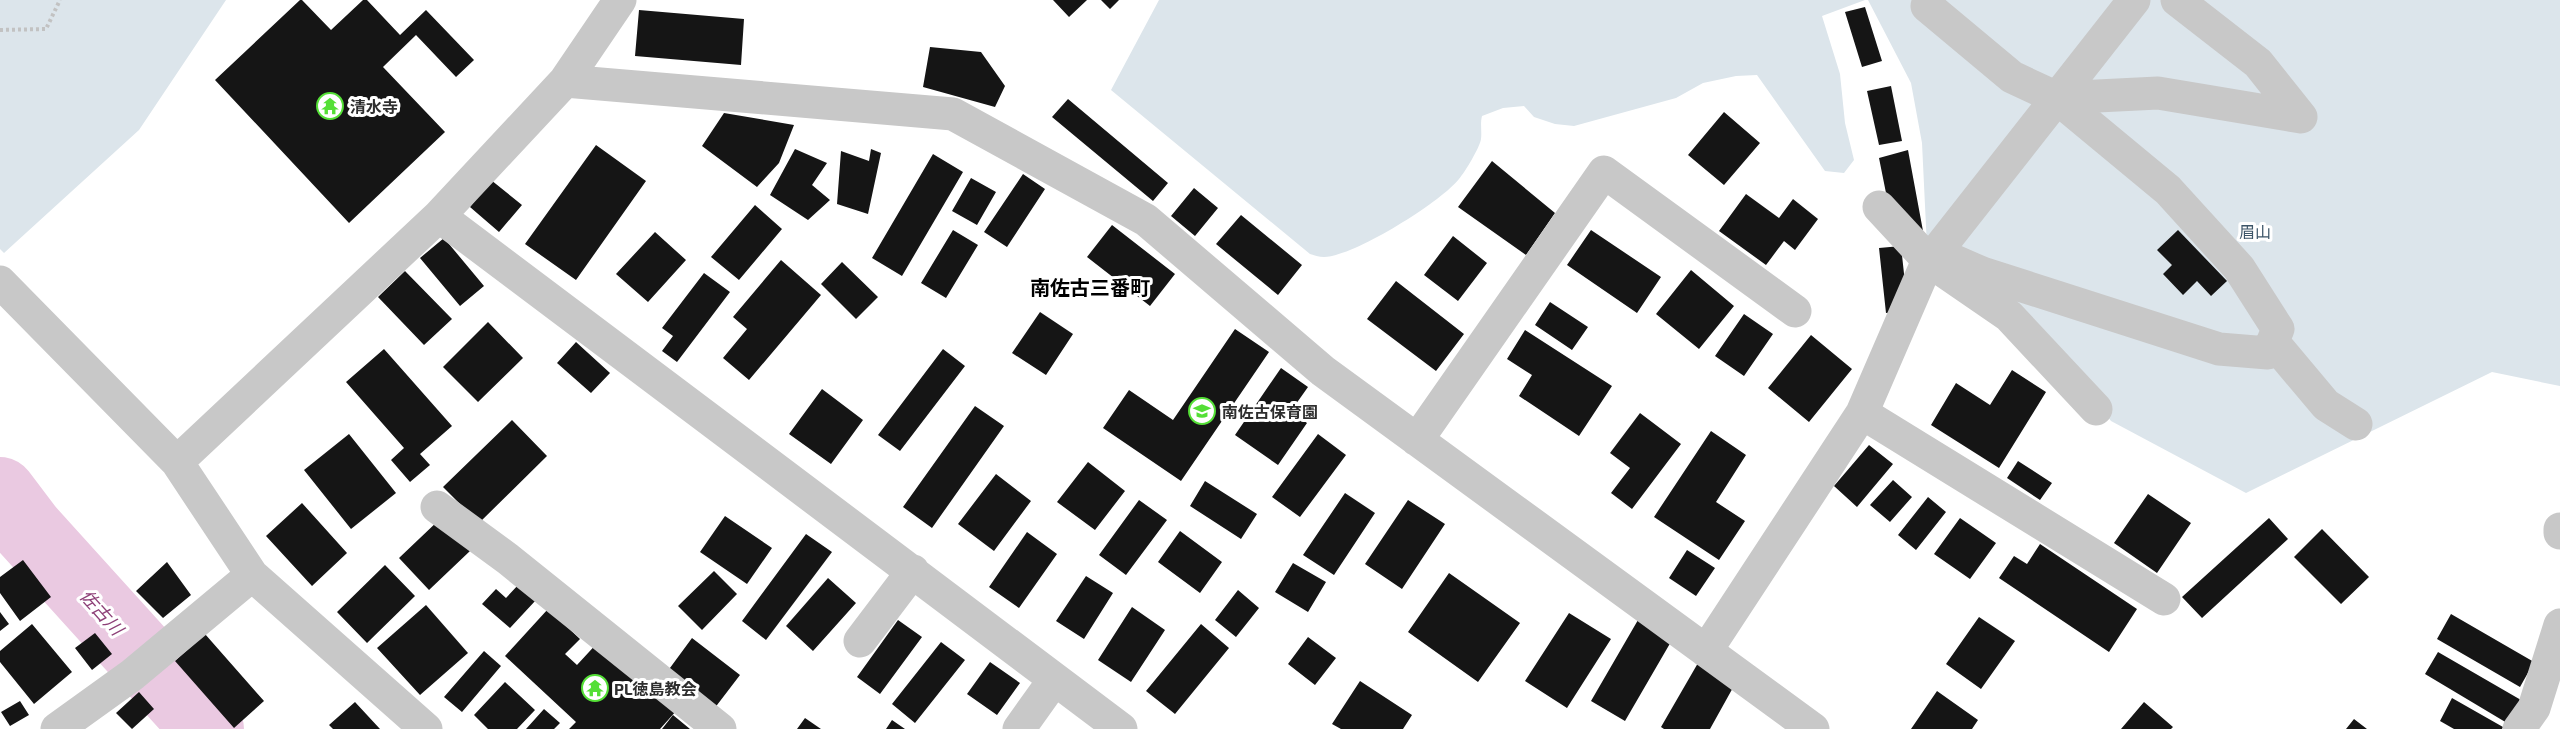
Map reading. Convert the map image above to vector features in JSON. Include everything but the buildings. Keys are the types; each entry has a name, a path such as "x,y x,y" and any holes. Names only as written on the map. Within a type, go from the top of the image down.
{"street":[{"path":"177,462 439,216 565,81 620,0"},
{"path":"1706,651 1862,413 1932,257 2134,0"},
{"path":"2057,98 2158,93 2301,117 2258,63 2177,0"},
{"path":"1927,6 2012,77 2057,98 2168,190 2239,268 2278,329 2268,353 2219,349 1932,257"},
{"path":"565,81 953,114 1146,220 1323,371 1813,729"},
{"path":"1417,440 1604,172 1795,311"},
{"path":"1879,207 1932,257 2009,316 2096,409"},
{"path":"439,216 1121,729"},
{"path":"0,282 177,462 252,575 426,729"},
{"path":"2272,342 2326,405 2356,424"},
{"path":"1862,413 2164,599"},
{"path":"437,507 508,559 720,729"},
{"path":"860,642 913,571"},
{"path":"57,729 144,665 252,575"},
{"path":"2519,729 2534,708 2560,624"},
{"path":"1019,729 1054,680"}],"path":[{"path":"0,30 46,29 60,0"}],"green space":[{"path":"0,0 226,0 139,130 4,253 0,249"},
{"path":"1159,0 1865,0 1822,16 1840,74 1845,123 1854,160 1844,173 1825,171 1757,75 1736,76 1703,83 1676,98 1574,126 1555,124 1534,117 1524,106 1503,108 1482,116 1481,139 1472,159 1459,179 1434,201 1396,227 1355,248 1337,255 1318,256 1310,254 1111,90"},
{"name":"眉山","path":"1868,0 2560,0 2560,386 2492,372 2246,493 2111,421 2049,343 1927,247 1922,143 1911,83"}],"waterway":[{"name":"佐古川","path":"0,493 28,530 208,729"}],"place":[{"name":"清水寺","path":"330,106"},
{"name":"南佐古保育園","path":"1202,411"},
{"name":"PL徳島教会","path":"595,688"}],"district":[{"name":"南佐古三番町","path":"1090,287"}]}
